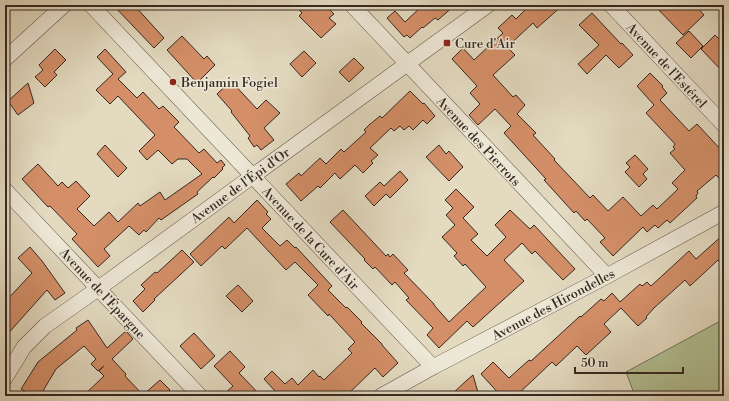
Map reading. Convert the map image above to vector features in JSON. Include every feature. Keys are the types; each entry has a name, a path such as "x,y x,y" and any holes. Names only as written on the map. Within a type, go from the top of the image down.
{"street":[{"path":"5,59 64,5"},
{"name":"Avenue de la Cure d'Air","path":"91,5 433,367"},
{"name":"Avenue des Pierrots","path":"352,5 607,276"},
{"name":"Avenue de l'Épi d'Or","path":"5,378 24,347 45,326 488,5"},
{"name":"Avenue de l'Estérel","path":"610,5 724,125"},
{"name":"Avenue de l'Épargne","path":"5,190 200,396"},
{"name":"Avenue des Hirondelles","path":"382,396 433,367 607,276 724,212"}],"green space":[{"path":"724,319 724,396 635,396 626,372"}],"building":[{"path":"113,5 134,5 164,38 154,48"},
{"path":"295,5 325,5 334,14 329,18 336,24 321,38 299,16 302,13"},
{"path":"423,5 455,5 438,20 435,18 410,38 407,35 404,37 387,18 395,11 405,22"},
{"path":"530,5 563,5 537,28 533,23 507,47 515,55 493,75 513,97 516,95 525,105 517,114 536,133 533,135 555,159 554,160 590,198 593,195 608,211 623,197 641,216 653,205 657,209 678,189 672,183 685,170 670,153 675,149 673,147 675,144 646,113 654,105 637,86 650,73 663,86 662,87 667,93 660,100 689,131 697,124 724,153 724,184 716,175 697,191 697,198 670,223 667,220 658,228 655,225 647,232 643,227 613,256 600,242 605,238 587,219 585,221 576,211 574,213 544,180 546,179 504,133 511,126 495,109 478,125 469,115 480,104 470,93 477,86 452,59 463,48 474,60 503,33 498,28 512,15 516,19"},
{"path":"654,5 695,5 704,15 683,35"},
{"path":"592,13 633,55 619,68 606,55 587,74 578,64 599,45 579,25"},
{"path":"689,31 703,46 691,58 676,43"},
{"path":"715,35 724,44 724,73 701,49"},
{"path":"182,36 204,59 207,56 215,65 197,83 167,50"},
{"path":"55,49 66,60 54,72 57,75 45,87 35,77 43,70 39,65"},
{"path":"105,49 126,72 118,79 137,98 143,92 159,109 163,106 179,122 174,127 199,153 204,149 217,163 221,160 225,165 214,178 213,177 197,192 198,194 161,220 159,218 146,232 144,230 139,235 129,226 104,249 110,256 98,267 72,239 77,234 50,206 48,207 22,179 38,164 58,186 62,182 68,188 76,181 90,196 77,209 94,226 109,212 118,222 138,203 140,206 160,192 165,200 202,174 187,159 178,159 172,164 158,150 147,160 139,151 155,135 118,96 110,104 96,90 113,74 97,57"},
{"path":"304,51 316,63 302,77 290,64"},
{"path":"354,58 364,68 349,82 339,72"},
{"path":"231,81 257,109 266,100 280,113 264,128 274,140 261,150 257,145 254,147 248,138 250,136 231,112 232,111 217,94"},
{"path":"28,83 34,103 18,115 8,101"},
{"path":"410,91 423,104 424,103 435,116 427,124 423,120 413,130 409,126 404,130 400,126 394,131 391,128 370,148 378,155 371,161 373,163 363,173 355,165 340,179 335,173 320,188 318,186 301,201 286,184 299,173 301,176 320,158 326,164 341,149 344,152 366,132 364,130 369,125 380,116 382,118"},
{"path":"105,145 127,168 118,177 97,154"},
{"path":"439,145 446,154 449,151 463,167 449,181 426,157"},
{"path":"635,155 648,169 643,174 647,179 639,187 625,172 630,167 626,163"},
{"path":"400,171 408,180 390,198 386,194 374,206 365,196 380,182 384,186"},
{"path":"456,189 474,207 463,218 478,234 471,240 487,256 506,237 495,225 510,210 530,229 534,225 575,269 563,280 535,251 532,254 522,243 504,260 524,281 473,327 467,321 439,348 427,335 433,328 406,300 409,298 395,282 392,285 375,267 373,269 330,222 343,210 386,256 388,254 390,257 393,254 408,270 404,273 449,322 486,287 465,264 463,266 454,256 457,253 442,237 455,225 446,215 453,208 445,200"},
{"path":"257,200 268,212 266,214 271,219 262,228 280,246 287,240 295,248 296,247 332,286 328,290 362,322 361,323 398,363 383,377 375,368 346,396 272,396 276,392 264,379 272,371 285,384 292,378 298,385 313,370 324,380 352,353 348,349 355,342 329,314 328,316 308,295 318,285 295,262 286,270 247,228 225,249 222,246 201,266 190,254 229,217 234,223"},
{"path":"724,234 724,267 718,260 690,286 685,280 654,308 646,317 647,318 638,326 621,308 604,324 611,332 586,355 577,346 556,366 552,362 516,396 501,396 481,374 493,362 509,378 529,360 531,361 601,299 604,301 612,293 620,302 640,284 642,286 647,282 651,286 689,251 696,259"},
{"path":"30,247 65,293 55,300 47,290 5,337 5,302 32,273 18,258"},
{"path":"182,250 194,262 154,299 155,300 143,312 133,301 145,289 141,285 155,272 157,273"},
{"path":"238,285 253,301 242,312 226,296"},
{"path":"88,320 107,348 126,331 133,339 112,359 126,374 125,376 143,395 160,380 170,390 164,396 83,396 104,376 99,371 104,366 98,371 91,364 96,359 84,346 56,369 40,396 33,396 21,389 38,362 77,330 76,328"},
{"path":"194,333 215,356 201,369 180,346"},
{"path":"230,351 245,367 239,373 261,396 222,396 233,386 214,366"},
{"path":"473,375 479,396 450,396 466,381"}],"place":[{"name":"Cure d'Air","path":"447,43"},
{"name":"Benjamin Fogiel","path":"173,82"}]}
